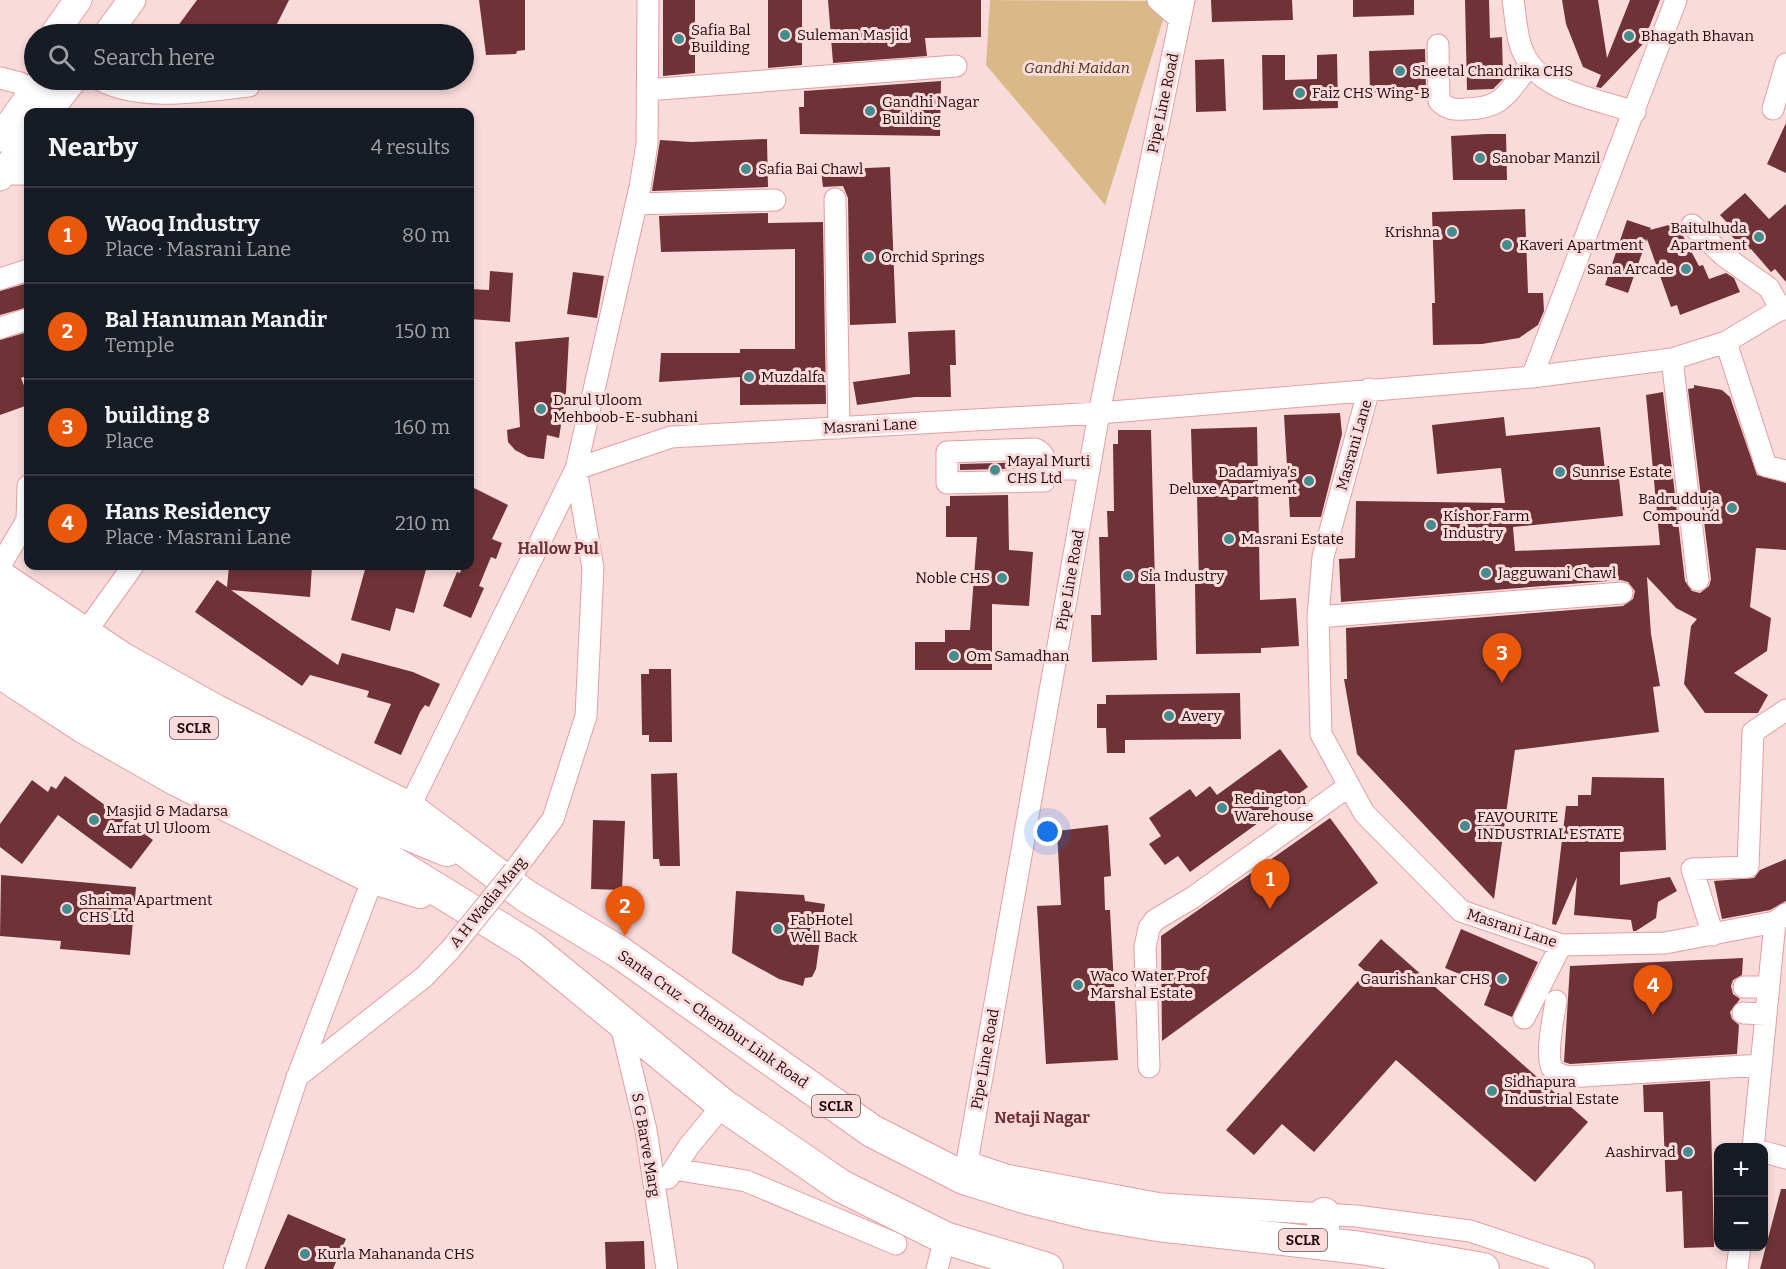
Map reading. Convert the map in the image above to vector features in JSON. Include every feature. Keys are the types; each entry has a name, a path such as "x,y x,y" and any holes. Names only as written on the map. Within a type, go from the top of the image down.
{"highway":[{"name":"SCLR","path":"2,587 110,680 391,844 453,902 530,946 723,1105 841,1186 945,1238 1047,1269"},
{"path":"2,587 85,633 123,659 216,711 391,844"},
{"name":"SCLR","path":"0,644 95,706 189,759 391,844"},
{"path":"0,672 82,726 177,780 391,844"},
{"name":"Santa Cruz – Chembur Link Road","path":"391,844 476,861 526,896 619,952 872,1131 1027,1198 1092,1214 1158,1225 1323,1228 1483,1269"}],"main road":[{"path":"114,24 132,0"},
{"path":"61,24 75,4"},
{"path":"66,24 75,4"},
{"path":"0,111 24,76"},
{"path":"0,138 24,76"},
{"path":"51,108 65,90"},
{"path":"10,175 24,147"}],"street":[{"path":"234,1269 297,1078 391,844 576,469 637,204 647,144 648,0"},
{"path":"1158,0 1182,10"},
{"path":"1513,0 1523,53 1536,73 1557,86 1635,111"},
{"path":"1532,377 1676,0"},
{"name":"Pipe Line Road","path":"965,1170 1099,413 1182,10"},
{"path":"1438,45 1439,101 1453,110 1486,109 1496,105 1530,65"},
{"path":"1773,109 1786,64"},
{"path":"647,90 956,66"},
{"path":"145,90 171,94 210,90"},
{"path":"835,199 839,428"},
{"path":"637,204 775,201"},
{"path":"1370,389 1532,377 1672,359 1726,342 1784,308 1769,288 1724,256 1692,225"},
{"path":"0,279 24,271"},
{"path":"0,328 24,320"},
{"path":"1726,342 1766,466 1786,471"},
{"path":"1672,359 1698,580"},
{"name":"Masrani Lane","path":"576,469 671,437 1099,413 1370,389 1323,557 1318,617 1321,734 1364,813 1461,911 1561,945 1665,943 1713,935 1780,918"},
{"path":"1014,418 1015,450"},
{"path":"1015,450 1040,451 1045,459 1044,481 947,483 947,452 1015,450"},
{"name":"A H Wadia Marg","path":"297,1078 424,976 450,950 553,819 586,716 593,568 576,469"},
{"path":"1045,469 1089,469"},
{"path":"2,587 24,528"},
{"path":"85,633 130,570"},
{"path":"1318,617 1622,593"},
{"path":"1713,935 1692,869 1748,867 1753,732 1786,710"},
{"path":"1149,1067 1145,946 1149,928 1155,920 1192,898 1349,786"},
{"path":"1754,1143 1769,987 1780,918"},
{"path":"1561,945 1527,1011 1555,1008 1549,1057 1552,1068 1558,1074 1568,1077 1762,1060"},
{"path":"1744,987 1769,987"},
{"path":"1743,1013 1766,1014"},
{"name":"S G Barve Marg","path":"620,1021 646,1130 667,1269"},
{"path":"1739,1053 1762,1060"},
{"path":"655,1193 689,1146 723,1105"},
{"path":"1768,1153 1786,1158"},
{"path":"674,1169 746,1181 896,1244"},
{"path":"1323,1228 1470,1231 1584,1269"},
{"path":"938,1269 945,1238"},
{"path":"1737,1269 1739,1251"}],"green space":[{"name":"Gandhi Maidan","path":"990,0 1169,1 1105,205 986,65"}],"building":[{"path":"197,0 289,0 277,24 179,24"},
{"path":"479,0 525,0 525,50 517,51 516,54 486,55"},
{"name":"Safia Bal Building","path":"663,0 695,0 695,73 663,76"},
{"name":"Suleman Masjid","path":"768,0 802,0 802,65 768,68"},
{"path":"828,0 981,0 981,37 925,38 927,56 833,63"},
{"path":"1211,0 1292,0 1293,20 1212,22"},
{"path":"1353,0 1414,0 1414,15 1353,17"},
{"path":"1465,0 1489,0 1490,38 1502,37 1503,79 1493,89 1467,90"},
{"name":"Bhagath Bhavan","path":"1562,0 1598,0 1607,58 1630,0 1660,0 1642,45 1601,88 1596,87 1601,75 1583,67 1566,24"},
{"name":"Sheetal Chandrika CHS","path":"1425,49 1426,91 1370,93 1369,51"},
{"name":"Faiz CHS Wing-B","path":"1337,54 1338,108 1263,110 1262,55 1285,55 1285,80 1317,79 1317,55"},
{"path":"1224,59 1226,111 1196,112 1195,60"},
{"name":"Gandhi Nagar Building","path":"941,81 940,136 800,134 799,107 804,107 804,91"},
{"path":"1786,123 1786,173 1767,164"},
{"name":"Sanobar Manzil","path":"1506,134 1507,180 1453,180 1451,136"},
{"path":"767,139 768,187 652,191 660,140 691,142"},
{"name":"Orchid Springs","path":"890,167 896,323 850,325 848,198 843,186 823,187 821,170"},
{"name":"Baitulhuda Apartment","path":"1745,193 1769,219 1786,204 1786,282 1775,269 1771,272 1751,249 1746,252 1729,233 1733,229 1720,215"},
{"path":"1525,209 1528,293 1543,293 1544,311 1538,325 1519,338 1482,344 1433,345 1432,303 1435,303 1432,212"},
{"path":"768,213 768,223 823,222 826,404 740,405 740,377 659,382 661,353 740,353 740,349 795,349 795,249 661,252 659,216"},
{"name":"Sana Arcade","path":"1627,220 1651,228 1650,230 1676,223 1699,266 1703,265 1709,279 1726,273 1734,278 1740,292 1680,315 1677,305 1671,307 1647,239 1628,293 1605,285"},
{"path":"490,271 513,273 510,322 474,319 474,289 489,290"},
{"path":"573,272 604,276 597,318 567,314"},
{"path":"24,284 24,308 0,315 0,291"},
{"path":"955,330 956,365 950,365 951,397 915,397 857,405 853,382 910,374 908,332"},
{"path":"24,333 24,377 21,378 24,386 24,406 0,415 0,340"},
{"name":"Darul Uloom Mehboob-E-subhani","path":"569,337 566,392 559,438 547,435 544,459 528,457 515,450 508,442 507,430 520,427 515,342"},
{"path":"1694,385 1722,390 1730,397 1757,475 1786,483 1786,550 1756,548 1750,607 1771,618 1767,651 1734,673 1768,695 1758,713 1705,713 1684,684 1691,626 1697,619 1676,608 1647,577 1651,634 1660,686 1653,687 1659,732 1515,750 1494,899 1357,754 1344,679 1347,679 1346,628 1623,606 1633,599 1635,591 1628,582 1621,580 1341,602 1339,559 1355,558 1356,501 1505,503 1501,468 1437,474 1432,425 1504,417 1506,436 1600,427 1605,470 1618,469 1623,516 1513,527 1515,551 1660,545 1646,395 1663,392 1685,581 1692,591 1700,593 1709,586 1711,579 1688,389 1694,388"},
{"name":"Dadamiya's Deluxe Apartment","path":"1340,413 1342,434 1321,517 1290,517 1284,415"},
{"name":"Masrani Estate","path":"1257,427 1260,600 1296,598 1299,646 1261,648 1261,653 1196,654 1195,583 1199,583 1197,495 1193,496 1191,429"},
{"name":"Sia Industry","path":"1118,430 1151,430 1157,660 1092,662 1091,615 1101,615 1099,537 1108,537 1107,511 1114,511 1113,444 1118,444"},
{"path":"1032,462 1032,468 960,470 960,464"},
{"path":"474,488 508,505 492,539 502,543 496,559 491,557 479,586 484,588 471,618 443,606 457,572 460,573 461,570 474,570"},
{"path":"1008,495 1009,550 1033,552 1029,606 992,604 992,670 915,670 915,642 945,642 945,630 970,630 977,537 946,537 946,506 950,506 950,496"},
{"path":"229,570 312,570 310,597 231,590 338,665 342,653 413,672 440,684 429,707 425,705 420,712 401,755 374,743 391,704 367,697 369,691 310,675 302,686 195,612 217,580 227,587"},
{"path":"365,570 426,570 414,613 396,608 390,631 351,620"},
{"path":"649,669 671,669 672,742 649,742 649,735 642,735 641,674 649,674"},
{"name":"Avery","path":"1240,693 1241,739 1125,740 1125,753 1107,753 1106,728 1097,728 1097,704 1106,704 1106,695"},
{"name":"Redington Warehouse","path":"1280,749 1308,787 1190,872 1178,856 1165,865 1149,844 1161,836 1149,818 1190,789 1196,797 1210,786 1217,795"},
{"path":"677,773 680,866 660,866 659,859 653,859 651,774"},
{"name":"Masjid & Madarsa Arfat Ul Uloom","path":"65,776 153,840 131,869 58,815 22,864 0,847 0,824 32,780 48,792 51,786 56,789"},
{"path":"1592,777 1664,778 1666,850 1620,852 1620,885 1670,877 1677,891 1658,902 1656,918 1636,931 1633,931 1631,920 1574,915 1577,877 1556,925 1552,924 1566,806 1578,806 1578,795 1591,795"},
{"path":"1330,818 1378,883 1162,1041 1161,936"},
{"path":"593,820 625,821 622,890 591,889"},
{"name":"Waco Water Prof Marshal Estate","path":"1108,825 1111,876 1104,877 1105,910 1110,910 1118,1060 1046,1064 1037,906 1061,905 1057,831"},
{"path":"1786,859 1786,901 1770,910 1722,919 1714,881 1754,878 1760,870"},
{"name":"Shaima Apartment CHS Ltd","path":"1,875 136,887 130,955 60,949 61,941 0,936"},
{"name":"FabHotel Well Back","path":"736,891 804,895 805,901 825,904 816,969 812,977 805,978 803,986 779,979 732,953"},
{"name":"Gaurishankar CHS","path":"1461,929 1538,962 1512,1017 1484,1005 1491,987 1445,968"},
{"name":"Sidhapura Industrial Estate","path":"1381,939 1588,1122 1535,1182 1396,1060 1314,1152 1282,1124 1254,1155 1226,1130 1366,972 1358,965"},
{"path":"1743,958 1742,975 1733,980 1731,986 1733,994 1740,999 1730,1012 1732,1019 1739,1025 1737,1054 1570,1064 1564,1062 1570,966"},
{"name":"Aashirvad","path":"1710,1081 1714,1247 1684,1248 1682,1191 1666,1192 1663,1112 1644,1112 1643,1085"},
{"path":"1781,1189 1786,1189 1786,1269 1760,1269 1765,1251 1768,1251 1768,1239"},
{"name":"Kurla Mahananda CHS","path":"288,1214 346,1239 333,1269 264,1269"},
{"path":"644,1241 645,1269 606,1269 605,1242"}],"place":[{"name":"Suleman Masjid","path":"785,35"},
{"name":"Bhagath Bhavan","path":"1629,36"},
{"name":"Safia Bal Building","path":"679,39"},
{"name":"Sheetal Chandrika CHS","path":"1400,71"},
{"name":"Faiz CHS Wing-B","path":"1300,93"},
{"name":"Gandhi Nagar Building","path":"870,111"},
{"name":"Sanobar Manzil","path":"1480,158"},
{"name":"Safia Bai Chawl","path":"746,169"},
{"name":"Krishna","path":"1452,232"},
{"name":"Baitulhuda Apartment","path":"1759,237"},
{"name":"Kaveri Apartment","path":"1507,245"},
{"name":"Orchid Springs","path":"869,257"},
{"name":"Sana Arcade","path":"1686,269"},
{"name":"Muzdalfa","path":"749,377"},
{"name":"Darul Uloom Mehboob-E-subhani","path":"541,409"},
{"name":"Mayal Murti CHS Ltd","path":"995,470"},
{"name":"Sunrise Estate","path":"1560,472"},
{"name":"Dadamiya's Deluxe Apartment","path":"1309,481"},
{"name":"Badrudduja Compound","path":"1732,508"},
{"name":"Kishor Farm Industry","path":"1431,525"},
{"name":"Masrani Estate","path":"1229,539"},
{"name":"Jagguwani Chawl","path":"1486,573"},
{"name":"Sia Industry","path":"1128,576"},
{"name":"Noble CHS","path":"1002,578"},
{"name":"Om Samadhan","path":"954,656"},
{"name":"building 8","path":"1502,683"},
{"name":"Avery","path":"1169,716"},
{"name":"Redington Warehouse","path":"1222,808"},
{"name":"Masjid & Madarsa Arfat Ul Uloom","path":"94,820"},
{"name":"FAVOURITE INDUSTRIAL ESTATE","path":"1465,826"},
{"name":"Shaima Apartment CHS Ltd","path":"67,909"},
{"name":"Waoq Industry","path":"1270,909"},
{"name":"FabHotel Well Back","path":"778,929"},
{"name":"Bal Hanuman Mandir","path":"625,936"},
{"name":"Gaurishankar CHS","path":"1502,979"},
{"name":"Waco Water Prof Marshal Estate","path":"1078,985"},
{"name":"Hans Residency","path":"1653,1015"},
{"name":"Sidhapura Industrial Estate","path":"1492,1091"},
{"name":"Aashirvad","path":"1688,1152"},
{"name":"Kurla Mahananda CHS","path":"305,1254"}],"district":[{"name":"Hallow Pul","path":"558,548"},
{"name":"Netaji Nagar","path":"1042,1117"}]}
